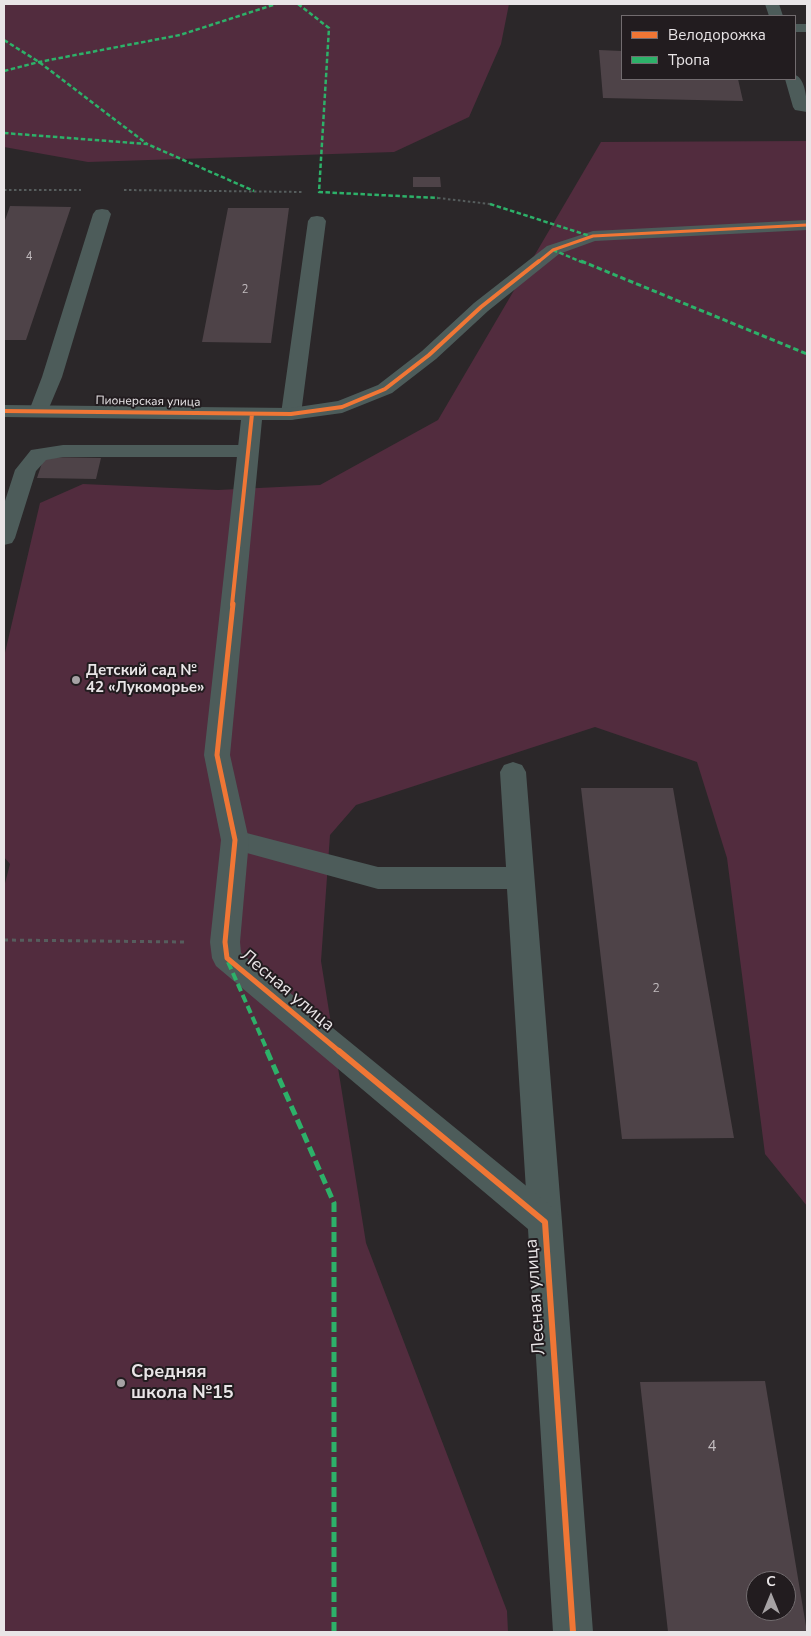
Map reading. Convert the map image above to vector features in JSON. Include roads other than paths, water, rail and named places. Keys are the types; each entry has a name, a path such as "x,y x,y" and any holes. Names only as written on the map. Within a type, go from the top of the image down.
{"street":[{"path":"793,80 801,107 807,107"},
{"path":"39,411 52,377 102,214"},
{"path":"291,414 317,221"},
{"name":"Пионерская улица","path":"4,410 291,414 342,407 385,389 429,355 481,307 553,250 593,236 807,226"},
{"path":"252,414 217,755 235,840 378,878 522,878"},
{"path":"4,538 26,470 39,455 63,451 248,451"},
{"path":"513,772 545,1222"},
{"name":"Лесная улица","path":"235,840 226,950 545,1222 573,1632"}],"place":[{"name":"Детский сад № 42 «Лукоморье»","path":"76,680"},
{"name":"Средняя школа №15","path":"121,1383"}]}
